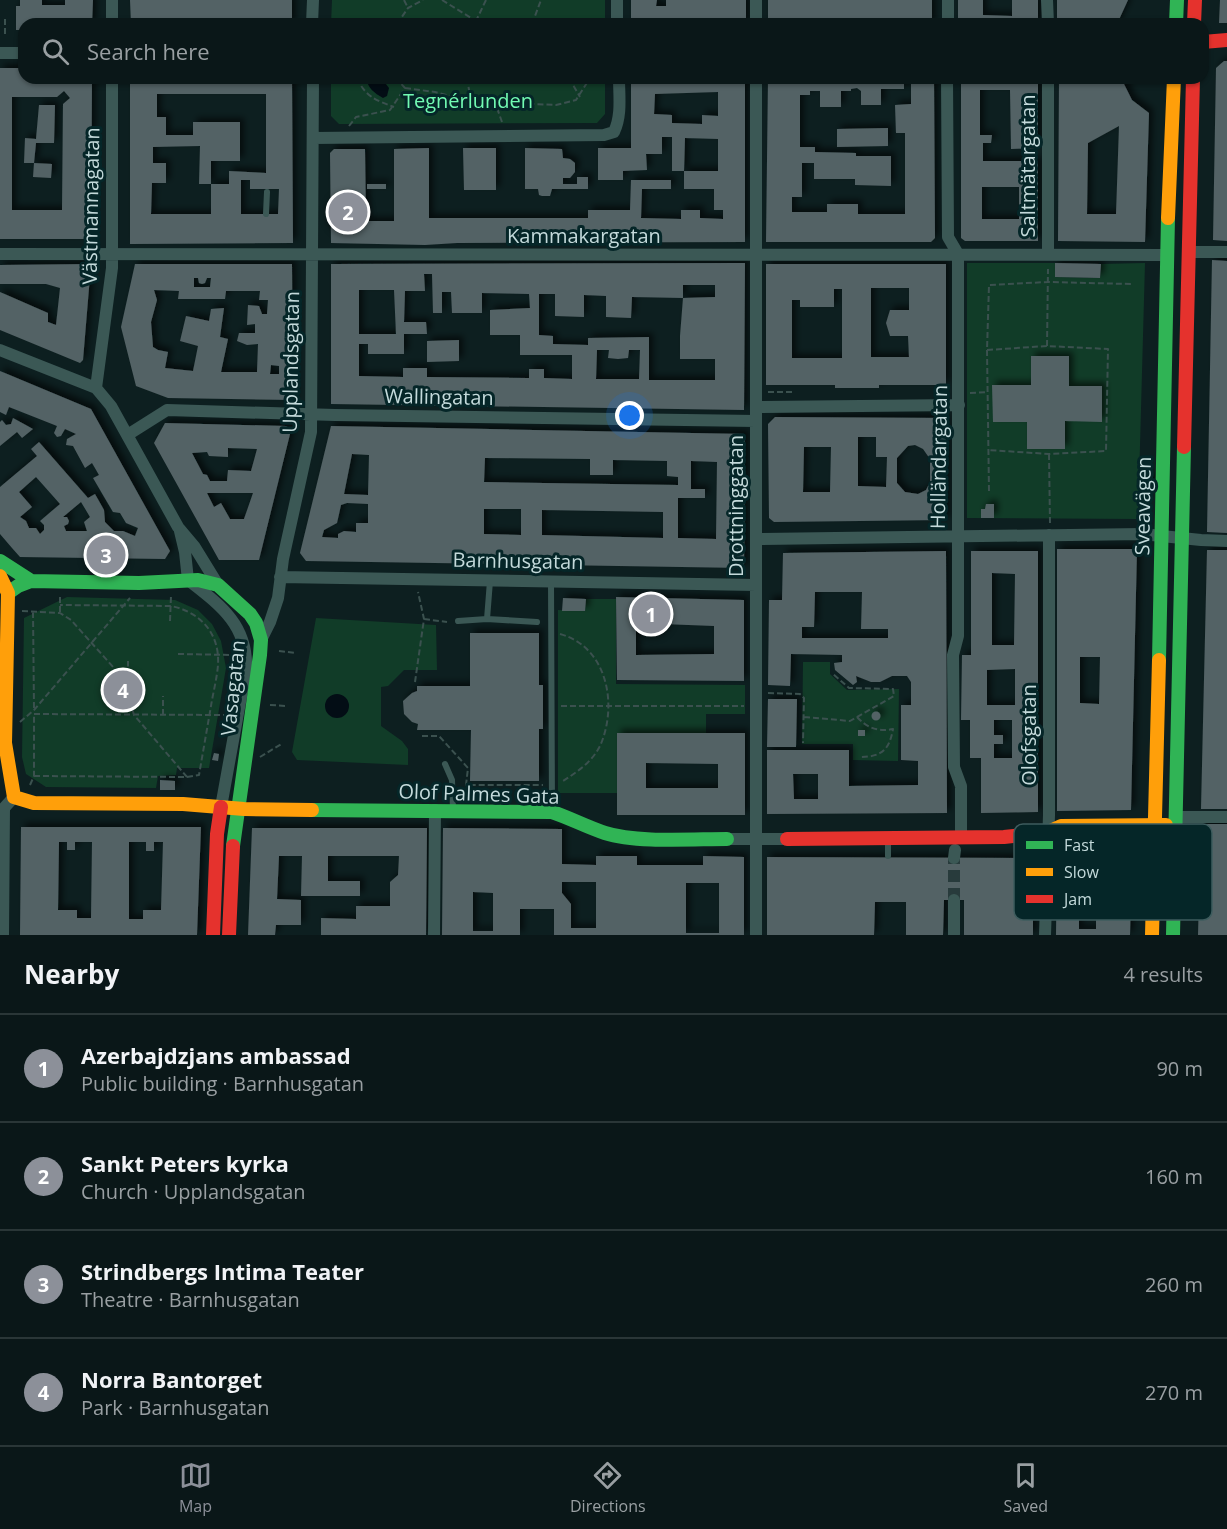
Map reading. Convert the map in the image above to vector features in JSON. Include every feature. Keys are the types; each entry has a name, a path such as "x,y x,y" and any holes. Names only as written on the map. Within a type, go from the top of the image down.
{"main road":[{"path":"1176,18 1177,0"},
{"path":"1194,18 1195,0"},
{"path":"1209,42 1227,40"},
{"name":"Sveavägen","path":"1154,824 1167,255 1174,84"},
{"name":"Sveavägen","path":"1176,824 1193,84"},
{"path":"0,561 32,581"},
{"path":"0,576 8,593 5,743 14,797"},
{"path":"8,593 32,581 139,583 198,580 218,585"},
{"name":"Vasagatan","path":"218,585 250,614 256,623 261,640 232,849 229,935"},
{"name":"Olof Palmes Gata","path":"14,797 34,803 183,804 237,809 552,812 605,833 629,838 727,839"},
{"name":"Vasagatan","path":"213,935 217,834 221,807"},
{"name":"Olof Palmes Gata","path":"787,839 888,838 957,849 1014,836"},
{"name":"Sveavägen","path":"1152,920 1152,935"},
{"name":"Sveavägen","path":"1173,920 1173,935"}],"street":[{"path":"112,0 112,18"},
{"path":"312,0 312,18"},
{"path":"617,0 617,18"},
{"path":"756,0 756,18"},
{"path":"948,0 948,18"},
{"path":"1047,0 1048,18"},
{"path":"0,53 18,53"},
{"name":"Västmannagatan","path":"96,388 112,268 112,84"},
{"name":"Upplandsgatan","path":"261,640 274,610 311,432 313,84"},
{"path":"313,138 604,135 614,132 618,124 619,84"},
{"name":"Drottninggatan","path":"756,84 756,935"},
{"name":"Holländargatan","path":"947,84 948,237 958,254 961,399 958,636 953,655 954,767 961,786 957,849"},
{"name":"Saltmätargatan","path":"1048,84 1048,254"},
{"name":"Kammakargatan","path":"0,254 265,251 312,255 1167,255"},
{"path":"1189,252 1227,252"},
{"path":"0,350 96,388 111,406 129,434 178,527 185,552 188,580"},
{"path":"756,407 961,399"},
{"name":"Wallingatan","path":"129,434 168,410 312,415 656,416 731,422 756,421"},
{"path":"178,527 194,546 218,585"},
{"path":"756,538 958,536 1049,529 1227,541"},
{"name":"Olofsgatan","path":"1048,824 1049,529"},
{"name":"Barnhusgatan","path":"280,577 756,585"},
{"name":"Vasagatan","path":"188,580 224,611 237,626 243,637 247,653 221,807"},
{"path":"3,935 2,808 14,797"},
{"path":"434,935 435,810"},
{"path":"1191,824 1227,817"},
{"name":"Olof Palmes Gata","path":"727,839 787,839"},
{"path":"954,900 954,934"},
{"name":"Olofsgatan","path":"1046,920 1046,935"}],"lane":[{"path":"266,214 267,192"},
{"path":"487,620 490,580"},
{"path":"551,581 552,812"},
{"path":"458,621 537,622"},
{"path":"446,764 452,780 453,810"},
{"path":"888,838 888,856"}],"path":[{"path":"404,0 408,8"},
{"path":"401,18 408,8 423,0"},
{"path":"442,0 470,18"},
{"path":"478,18 486,0"},
{"path":"534,18 541,0"},
{"path":"5,18 5,34"},
{"path":"360,84 363,91 379,101 394,106"},
{"path":"401,84 405,88 435,92 497,108 532,104 567,104 580,97 587,84"},
{"path":"468,84 471,101"},
{"path":"572,84 580,97"},
{"path":"349,123 356,117 390,110 405,88"},
{"path":"497,108 502,124"},
{"path":"1047,346 1048,254"},
{"path":"989,491 987,350 989,285 1048,282 1131,284"},
{"path":"987,350 1047,346 1108,349 1106,451 1049,454 988,450"},
{"path":"961,399 988,392"},
{"path":"1049,454 1049,529"},
{"path":"59,592 60,613"},
{"path":"164,592 176,593"},
{"path":"415,682 423,619 418,592"},
{"path":"16,725 34,710 132,596"},
{"path":"170,621 171,596"},
{"path":"34,776 187,777 199,775 218,665 218,655 208,627 197,615 182,608 60,604"},
{"path":"18,611 60,613 71,620 114,668 125,684 134,715 187,777"},
{"path":"30,785 34,776 33,612"},
{"path":"423,619 458,621"},
{"path":"422,735 439,736 468,768 466,785 552,785 564,781 591,759 599,747 606,728 609,706 608,687 600,667 582,645 567,636 551,632"},
{"path":"279,651 296,653"},
{"path":"178,654 234,655"},
{"path":"125,684 128,677 128,661"},
{"path":"804,717 850,721 894,696 893,689 849,688 832,672"},
{"path":"552,706 756,700 800,694 804,698 803,742"},
{"path":"163,715 164,696"},
{"path":"270,705 287,706"},
{"path":"34,714 210,714 229,716"},
{"path":"857,717 864,724 875,729 893,729 890,741 882,753 859,757"},
{"path":"260,757 283,743"},
{"path":"413,787 413,795"}],"green space":[{"path":"332,0 605,0 605,18 331,18"},
{"name":"Tegnérlunden","path":"331,84 605,84 605,114 597,123 339,124 331,116"},
{"path":"967,263 1055,263 1055,277 1100,278 1101,264 1145,263 1138,519 967,518"},
{"path":"67,597 175,600 198,610 212,624 221,641 226,668 209,768 177,768 176,775 158,776 156,788 46,787 26,774 22,757 24,618"},
{"path":"586,599 616,599 616,684 745,685 745,714 706,714 706,733 617,733 617,793 558,793 558,610 585,611"},
{"path":"316,618 436,625 437,670 404,670 388,686 381,687 381,726 402,741 408,749 408,765 297,760 292,752"},
{"path":"803,662 830,662 830,674 847,690 899,689 898,761 853,760 853,744 802,744"}],"shaded area":[{"path":"386,84 389,88 387,96 383,98 368,85"},
{"path":"337,694 345,698 349,706 345,714 337,718 329,714 325,706 329,698"}],"building":[{"path":"20,0 42,0 42,5 65,5 65,0 93,0 92,18 18,18 18,30 16,30 16,6 20,6"},
{"path":"130,0 292,0 292,18 131,18"},
{"path":"631,0 657,0 656,6 666,6 666,0 746,0 746,18 631,18"},
{"path":"768,0 932,0 932,18 768,18"},
{"path":"958,0 983,0 983,15 1012,16 1012,0 1038,0 1038,18 958,18"},
{"path":"1057,0 1128,0 1120,18 1057,18"},
{"path":"1220,0 1227,0 1227,23 1219,23"},
{"path":"1227,61 1227,241 1213,240 1216,68"},
{"path":"0,68 18,68 18,84 92,84 91,239 0,239","holes":["64,91 70,98 63,104 62,210 12,210 12,97 57,97"]},
{"path":"130,84 292,84 293,243 130,244","holes":["157,94 266,94 266,173 229,171 229,184 211,184 211,161 240,161 240,122 193,122 193,135 166,135 166,117 157,117","200,146 199,184 211,184 211,214 151,214 152,183 166,183 166,163 153,163 153,147","241,180 250,180 250,189 279,189 278,214 241,214"]},
{"path":"631,84 745,84 745,242 425,245 331,243 330,153 334,149 365,149 366,221 394,221 394,149 429,148 429,218 588,218 588,210 630,210 631,180 671,180 671,189 642,189 641,218 681,219 681,210 700,210 700,218 723,219 723,210 714,210 714,189 684,189 684,171 672,171 672,137 662,137 662,154 646,154 647,170 623,171 623,180 598,180 598,148 631,148","holes":["718,92 718,116 702,115 702,124 672,123 672,115 654,114 655,94","685,138 718,139 718,171 684,171"]},
{"path":"768,84 904,84 904,89 881,89 881,105 861,105 861,91 857,88 851,91 841,91 841,107 820,107 820,91 810,91 810,95 800,95 800,147 815,147 815,152 856,153 856,156 891,156 891,186 855,185 855,179 814,179 814,163 802,163 802,197 792,197 792,212 827,212 827,204 858,204 858,214 905,214 905,133 896,133 895,105 911,104 911,84 934,84 935,238 931,242 766,242"},
{"path":"961,84 1038,84 1038,148 1011,149 1010,90 980,90 980,135 992,135 991,143 983,143 983,161 1038,161 1038,241 965,241 961,238","holes":["982,187 1019,187 1019,219 982,219"]},
{"path":"1059,84 1124,84 1132,100 1149,113 1145,242 1058,241","holes":["1119,126 1116,214 1087,214 1088,143"]},
{"path":"39,105 55,105 54,143 36,143 34,163 24,163 25,138 36,139"},
{"path":"888,128 888,146 837,147 837,129"},
{"path":"463,148 496,148 496,190 464,190"},
{"path":"525,148 562,149 563,158 575,163 575,172 570,178 563,178 563,184 577,184 577,177 588,177 588,189 552,189 550,196 542,196 539,195 538,189 525,189"},
{"path":"34,163 52,164 51,178 33,177"},
{"path":"367,184 386,184 386,189 367,189"},
{"path":"1212,260 1227,261 1227,533 1207,532"},
{"path":"745,263 744,410 331,404 331,264","holes":["424,274 432,274 433,313 442,313 442,292 451,292 452,313 482,313 482,293 529,294 530,308 490,310 490,335 520,335 520,355 572,355 572,379 544,378 544,369 529,369 529,378 427,377 427,368 403,368 403,377 359,376 359,344 368,344 368,354 404,354 404,334 427,334 426,322 404,322 405,291 425,291","683,285 715,285 715,297 683,298","359,290 394,290 396,334 359,334","539,294 555,294 555,316 584,317 584,295 606,296 606,317 631,318 632,297 683,298 680,359 715,359 715,380 649,380 649,337 588,338 588,345 553,344 553,336 539,335","597,350 609,350 608,358 618,359 628,358 629,350 640,350 639,379 596,379"]},
{"path":"1055,263 1101,264 1100,278 1055,277"},
{"path":"91,264 83,360 80,363 0,330 0,292 48,313 48,322 56,325 60,288 46,284 0,284 0,265"},
{"path":"135,264 292,264 293,400 168,398 136,386 121,327","holes":["194,278 198,278 199,283 202,284 207,278 211,278 210,287 194,287","154,290 179,291 178,299 225,299 226,291 260,291 259,300 268,300 267,314 262,314 259,306 248,305 247,325 255,324 255,333 239,333 237,341 247,345 258,344 257,372 221,372 228,339 220,337 224,308 211,309 209,321 186,316 180,341 198,346 193,371 165,368 168,352 153,347 151,322 157,300","271,365 279,366 279,374 270,374"]},
{"path":"766,264 946,264 946,385 879,385 879,388 835,388 835,385 766,385","holes":["871,288 909,288 909,310 890,310 886,323 890,336 908,336 909,357 871,357","834,289 842,289 842,358 792,358 792,300 800,300 800,307 834,307"]},
{"path":"459,340 459,361 427,362 427,341"},
{"path":"1031,356 1069,356 1069,386 1102,386 1102,422 1065,421 1065,449 1027,449 1027,422 993,422 992,385 1031,385"},
{"path":"0,371 91,409 170,551 165,559 20,557 0,534 0,487 37,456 31,449 39,442 88,498 95,494 104,510 105,522 114,531 123,531 135,536 138,528 126,523 120,513 113,512 93,478 99,475 92,463 85,468 73,446 66,445 67,439 76,434 65,429 61,436 57,437 54,433 57,426 9,407 6,415 0,412","holes":["36,477 60,504 40,521 44,525 44,530 40,534 36,528 29,528 26,521 20,517 32,507 19,492","81,502 90,517 84,522 87,531 66,531 64,526 69,521 67,517 63,517"]},
{"path":"775,417 946,418 946,520 774,522 769,518 768,424","holes":["858,437 876,437 876,457 887,457 886,487 858,486","915,445 923,449 930,459 930,482 926,490 918,494 905,492 897,483 897,458 908,446","804,447 831,447 830,492 803,492"]},
{"path":"13,418 33,429 22,438 17,432 0,446 0,422 2,420 6,425 11,424"},
{"path":"165,423 286,426 291,430 259,560 219,560 154,443","holes":["228,448 257,449 251,471 228,470 227,481 210,481 207,475 203,474 192,453 207,452 209,456 228,457","207,493 253,493 244,519 230,519 221,503 214,507"]},
{"path":"331,426 745,434 744,568 306,561 300,553","holes":["352,454 369,455 368,495 344,494","485,458 590,459 590,475 613,475 613,460 667,461 667,476 678,477 678,485 484,482","691,461 717,462 716,539 678,538 678,498 705,498 705,489 691,489","368,504 368,523 356,523 356,532 344,531 338,534 338,538 322,537 324,530 337,523 341,505","484,509 521,509 521,535 484,534","542,510 663,512 663,538 542,535"]},
{"path":"1145,476 1153,476 1152,490 1144,490"},
{"path":"986,504 994,504 994,518 981,518 981,509 985,509"},
{"path":"1057,549 1137,549 1131,810 1057,811","holes":["1080,657 1100,657 1099,704 1080,703"]},
{"path":"1207,550 1227,550 1227,809 1201,809"},
{"path":"946,551 947,813 767,814 767,750 849,750 849,786 918,785 918,761 901,760 901,705 911,705 911,682 907,676 892,676 880,682 871,682 856,676 857,682 853,685 835,670 834,663 842,662 842,655 791,654 790,686 768,685 769,600 782,600 783,553","holes":["815,592 862,592 861,629 888,629 888,638 802,638 802,627 814,627","793,774 818,774 818,799 794,799"]},
{"path":"971,551 1038,551 1038,812 981,813 981,758 970,758 970,720 961,720 962,655 971,655","holes":["992,573 1015,574 1014,645 992,645","1015,669 1015,705 987,705 987,670","994,720 1012,720 1012,758 994,758 994,744 1003,744 1003,735 994,735"]},
{"path":"616,597 744,600 744,681 617,680","holes":["636,623 714,626 714,654 636,655"]},
{"path":"563,598 586,599 585,611 562,611"},
{"path":"470,633 539,633 539,685 543,685 543,729 539,729 539,781 470,781 471,730 417,730 418,724 412,722 404,714 403,701 417,691 417,686 470,686"},
{"path":"768,699 797,699 796,747 767,747"},
{"path":"876,712 880,716 876,720 872,716"},
{"path":"858,730 865,730 865,736 858,736"},
{"path":"617,733 745,733 745,815 617,815","holes":["646,763 718,764 718,788 646,788"]},
{"path":"214,753 219,754 218,761 212,760"},
{"path":"160,780 175,781 175,790 160,790"},
{"path":"1212,824 1227,824 1227,935 1198,935 1198,920 1212,920"},
{"path":"21,827 201,827 197,935 20,935","holes":["59,842 67,842 67,850 75,850 75,842 92,842 91,918 77,918 77,910 58,910","129,842 146,842 146,851 154,851 154,842 163,842 161,910 143,910 143,919 129,919"]},
{"path":"252,828 427,828 426,935 321,935 321,918 356,919 356,906 390,906 390,882 398,875 399,856 328,856 328,881 360,881 360,896 301,896 302,856 279,856 277,899 301,900 301,925 276,925 275,935 248,935"},
{"path":"443,828 562,829 562,864 596,865 596,856 637,856 637,865 703,865 703,856 744,857 744,935 554,935 554,909 520,909 520,935 442,935","holes":["562,882 596,882 596,928 571,928 571,904 562,893","686,883 719,883 719,933 686,933","473,892 493,893 493,931 473,931"]},
{"path":"767,857 1014,858 1014,920 1033,920 1033,935 964,935 964,900 944,900 943,935 906,935 906,902 875,902 874,935 767,935"},
{"path":"1056,920 1079,920 1079,929 1096,929 1096,920 1130,920 1130,935 1056,935"}],"tunnel":[{"path":"954,858 954,900"}],"traffic: fast":[{"path":"1176,18 1177,0"},
{"path":"1159,660 1168,218"},
{"path":"1176,824 1184,447"},
{"path":"0,561 31,581"},
{"path":"8,593 31,581 139,583 198,580 218,585 250,614 256,623 261,640 260,655 233,846"},
{"path":"312,810 552,812 598,831 618,836 665,840 727,839"},
{"path":"1173,920 1173,935"}],"traffic: slow":[{"path":"1168,218 1174,84"},
{"path":"0,576 8,593 5,743 14,797 34,803 183,804 244,809 312,810"},
{"path":"1155,824 1159,660"},
{"path":"1152,920 1152,935"}],"traffic: jam":[{"path":"1194,18 1195,0"},
{"path":"1209,42 1227,40"},
{"path":"1184,447 1193,84"},
{"path":"213,935 217,834 221,807"},
{"path":"787,839 1014,836"},
{"path":"229,935 233,846"}],"place":[{"name":"Sankt Peters kyrka","path":"348,212"},
{"name":"Strindbergs Intima Teater","path":"106,555"},
{"name":"Azerbajdzjans ambassad","path":"651,614"},
{"name":"Norra Bantorget","path":"123,690"}]}
